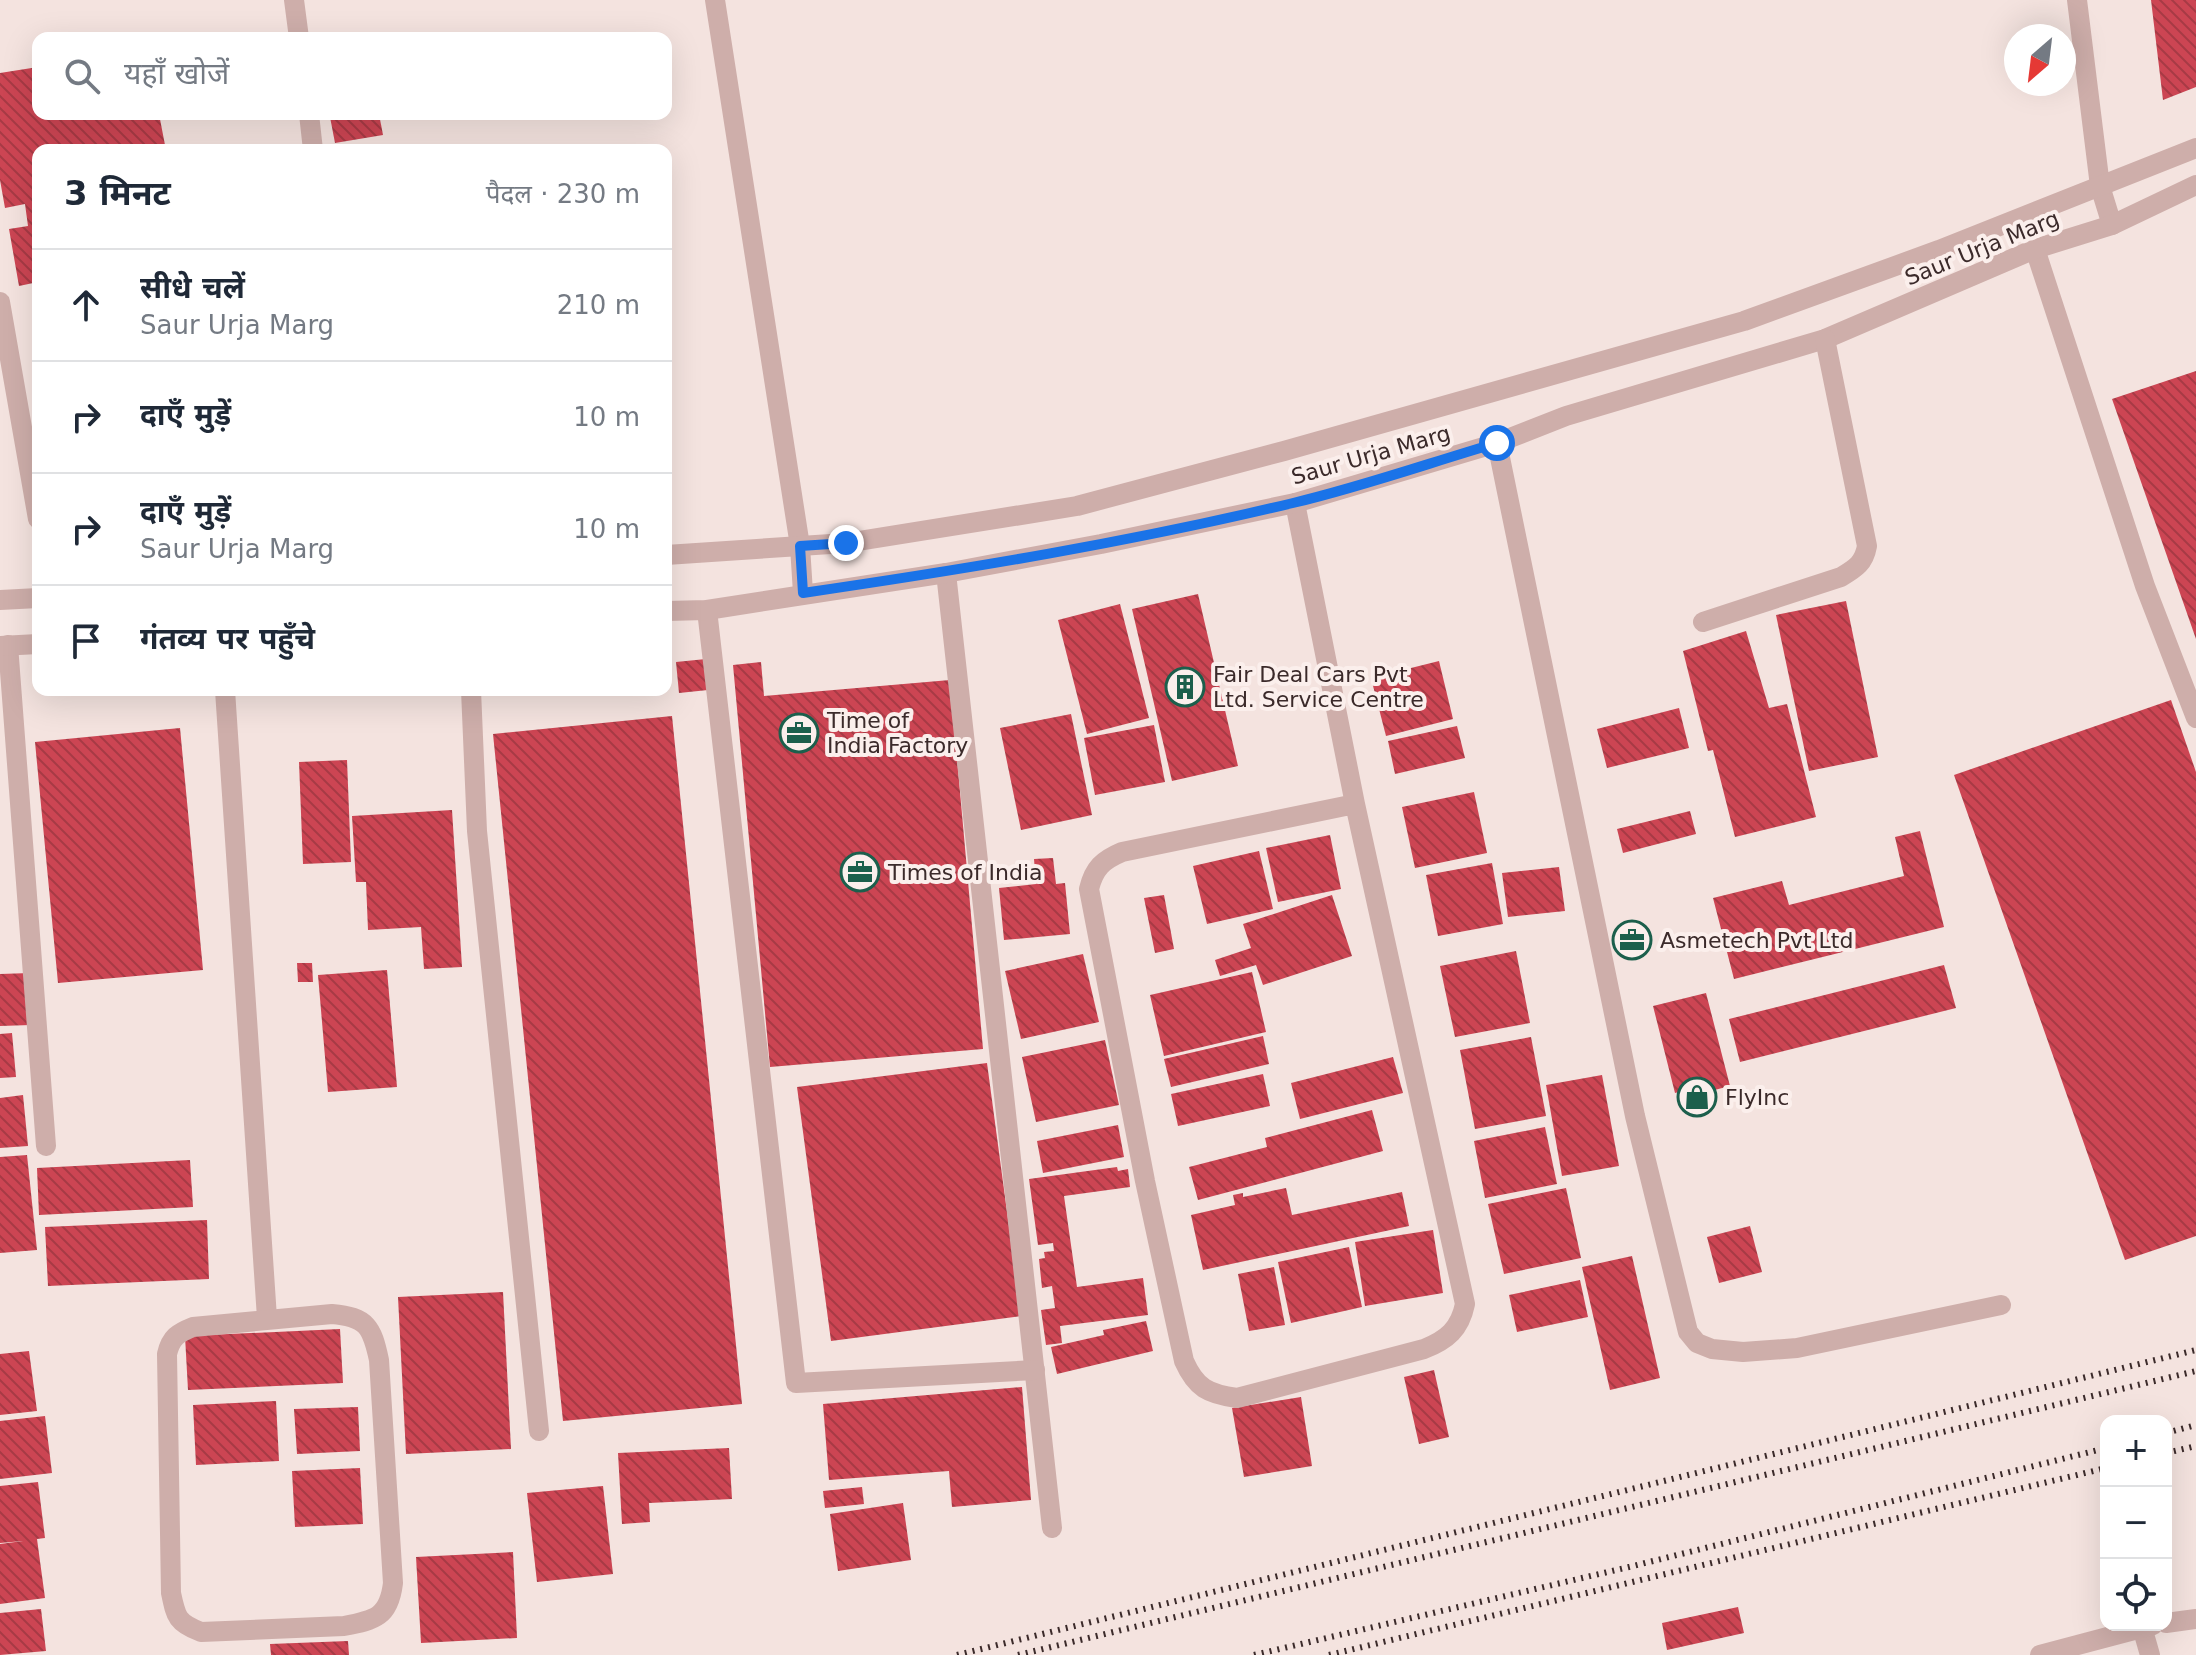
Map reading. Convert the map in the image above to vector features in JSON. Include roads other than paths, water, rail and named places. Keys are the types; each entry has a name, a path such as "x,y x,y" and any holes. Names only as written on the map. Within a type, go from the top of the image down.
{"street":[{"path":"294,0 298,32"},
{"path":"715,0 800,546 803,593"},
{"path":"2077,0 2100,186 2112,225"},
{"path":"310,120 312,144"},
{"name":"Saur Urja Marg","path":"672,555 846,543 1077,506 1284,451 1744,321 1939,250 2196,148"},
{"name":"Saur Urja Marg","path":"672,611 707,610 946,573 1295,503 1497,443 1566,416 1825,339 2035,249 2112,225 2196,185"},
{"path":"2035,249 2140,572 2196,718"},
{"path":"0,302 32,485"},
{"path":"1703,622 1841,577 1859,566 1865,557 1867,546 1825,339"},
{"path":"1497,443 1635,1116 1688,1332 1697,1343 1712,1349 1743,1352 1797,1348 2001,1305"},
{"path":"1295,503 1355,804 1465,1304 1462,1319 1454,1331 1440,1343 1424,1349 1237,1398 1215,1395 1190,1376 1184,1361 1145,1181 1089,889 1093,872 1106,859 1122,852 1355,804"},
{"path":"946,573 1052,1528"},
{"path":"0,600 32,598"},
{"path":"707,610 796,1383 1035,1370"},
{"path":"32,644 4,645 46,1146"},
{"path":"225,696 267,1318"},
{"path":"471,696 477,831 539,1431"},
{"path":"332,1314 352,1316 366,1323 374,1336 383,1391 393,1583 391,1599 381,1615 368,1622 344,1626 201,1632 185,1626 175,1615 171,1593 167,1354 170,1342 178,1333 193,1327 267,1318 332,1314"},
{"path":"2172,1622 2196,1619"},
{"path":"2043,1655 2130,1631"},
{"path":"2148,1631 2150,1655"}],"railway":[{"path":"957,1655 2196,1350"},
{"path":"1018,1655 2196,1371"},
{"path":"2172,1431 2196,1425"},
{"path":"2172,1452 2196,1446"},
{"path":"1254,1655 1629,1567 2100,1449"},
{"path":"1329,1655 2100,1469"}],"place":[{"name":"Fair Deal Cars Pvt Ltd. Service Centre","path":"1185,687"},
{"name":"Time of India Factory","path":"799,733"},
{"name":"Times of India","path":"860,872"},
{"name":"Asmetech Pvt Ltd","path":"1632,940"},
{"name":"FlyInc","path":"1697,1097"}]}
